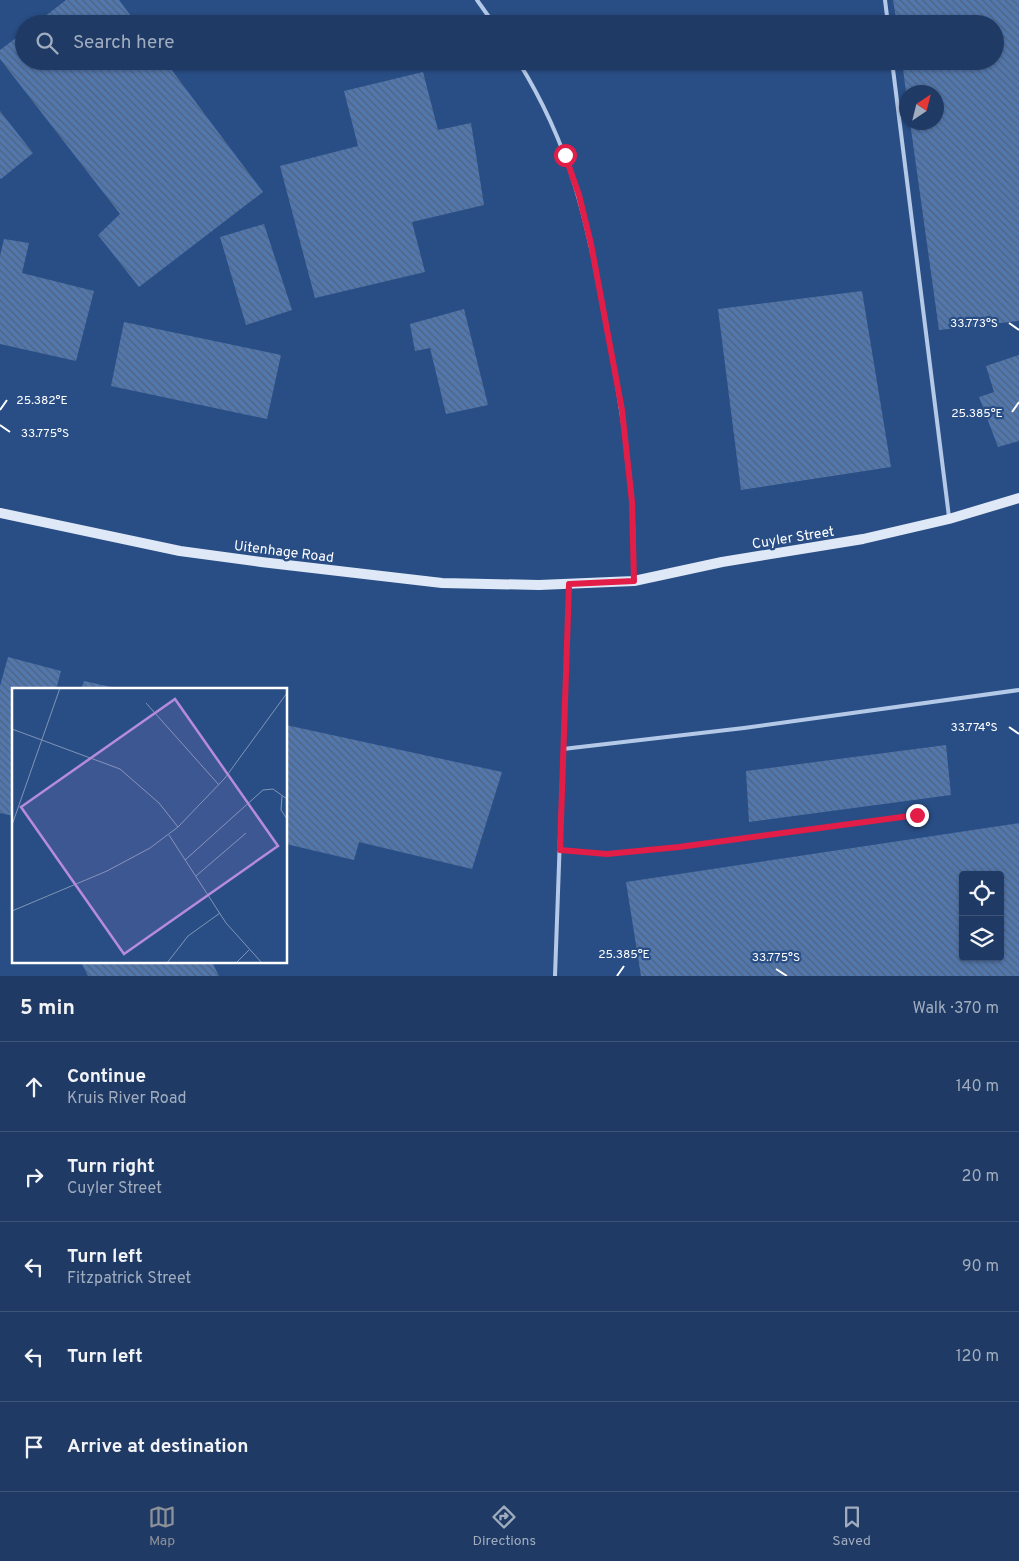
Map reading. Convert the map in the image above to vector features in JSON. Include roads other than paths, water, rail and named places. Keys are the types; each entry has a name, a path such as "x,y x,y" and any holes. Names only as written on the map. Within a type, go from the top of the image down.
{"main road":[{"name":"Cuyler Street","path":"569,584 634,581 722,562 846,542 950,519 1019,498"},
{"name":"Uitenhage Road","path":"0,512 180,551 363,575 442,584 569,584"}],"lane":[{"path":"476,0 487,15"},
{"path":"885,0 887,15"},
{"path":"523,70 538,96 565,155 579,195 591,244 622,410 632,502 634,581"},
{"path":"893,70 950,519"},
{"path":"555,976 569,584"},
{"path":"563,749 772,724 1019,690"},
{"path":"560,850 607,854 670,848 917,815"}]}
